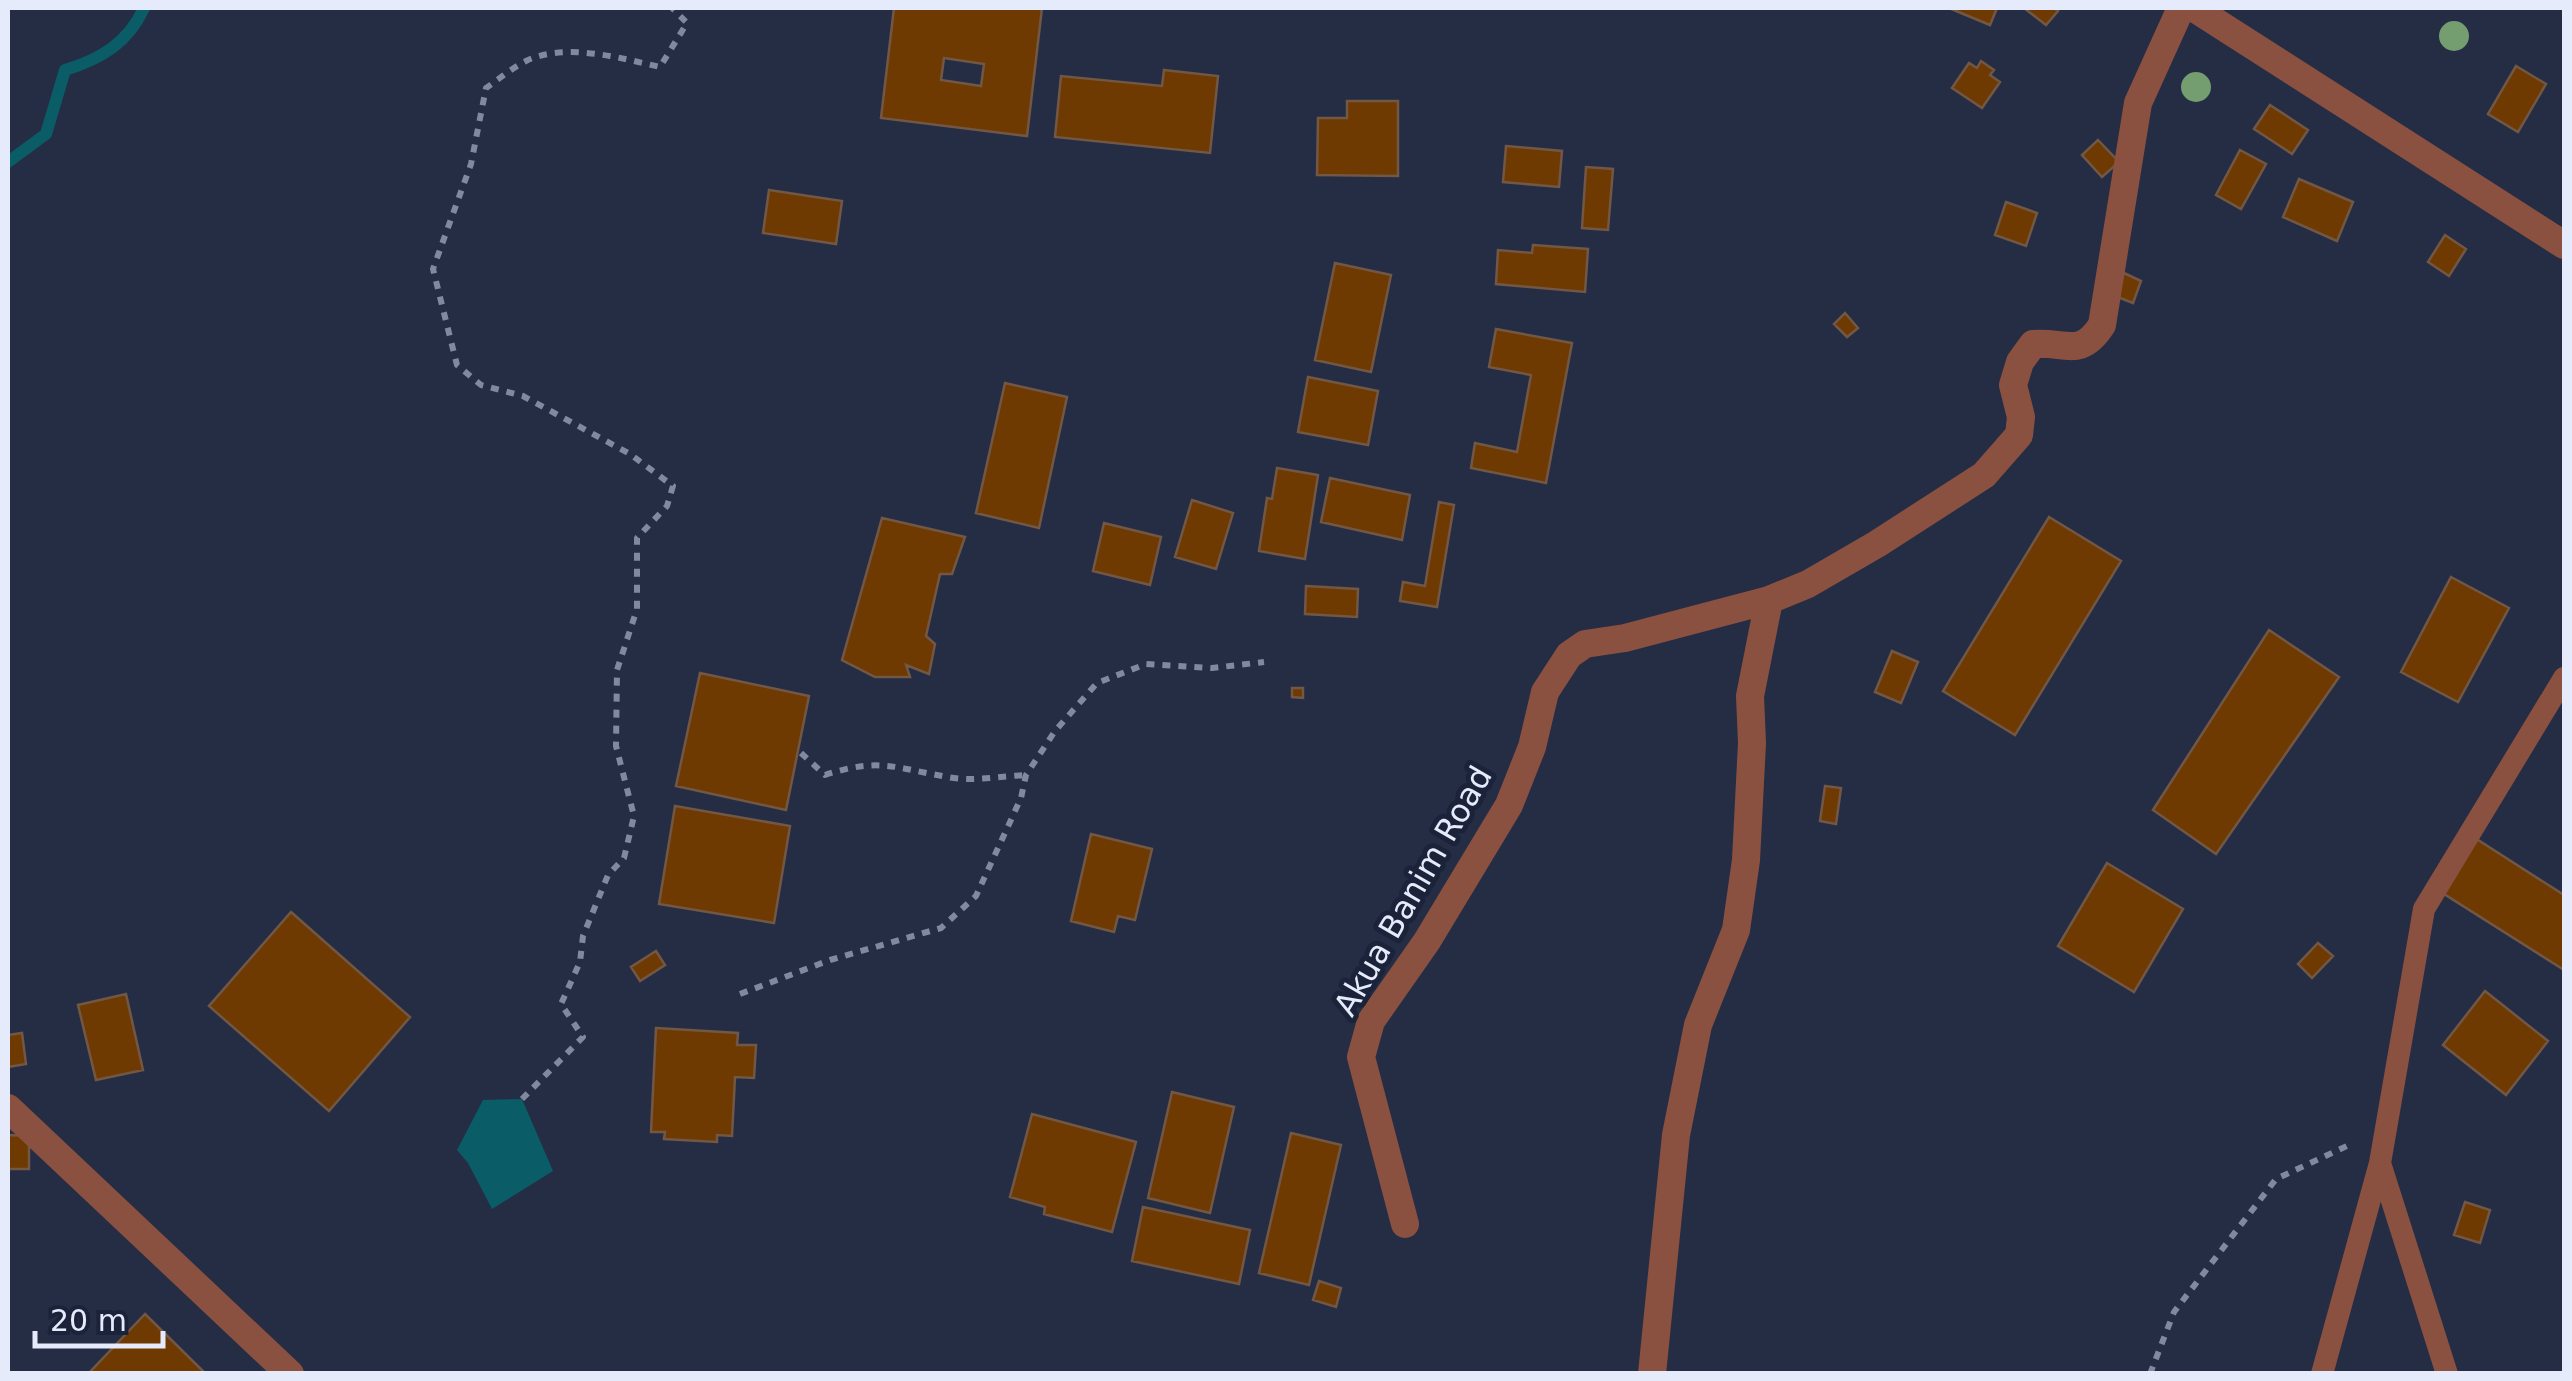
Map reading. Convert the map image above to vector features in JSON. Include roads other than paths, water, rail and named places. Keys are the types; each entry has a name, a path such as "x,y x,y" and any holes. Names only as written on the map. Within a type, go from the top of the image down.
{"street":[{"name":"Akua Banim Road","path":"1404,1224 1362,1057 1371,1021 1427,940 1509,806 1532,747 1545,692 1569,656 1585,644 1625,638 1770,600 1808,584 1984,475 2019,435 2020,417 2012,385 2020,362 2033,344 2086,344 2102,325 2138,103 2180,8"},
{"path":"2194,8 2564,245"},
{"path":"1652,1374 1676,1135 1698,1025 1736,930 1749,802 1750,696 1770,600"},
{"path":"8,1108 290,1374"}],"lane":[{"path":"2322,1374 2380,1163 2424,909 2564,678"},
{"path":"2380,1163 2447,1374"}],"waterway":[{"path":"8,162 46,134 65,70 112,48 130,31 144,8"}]}
